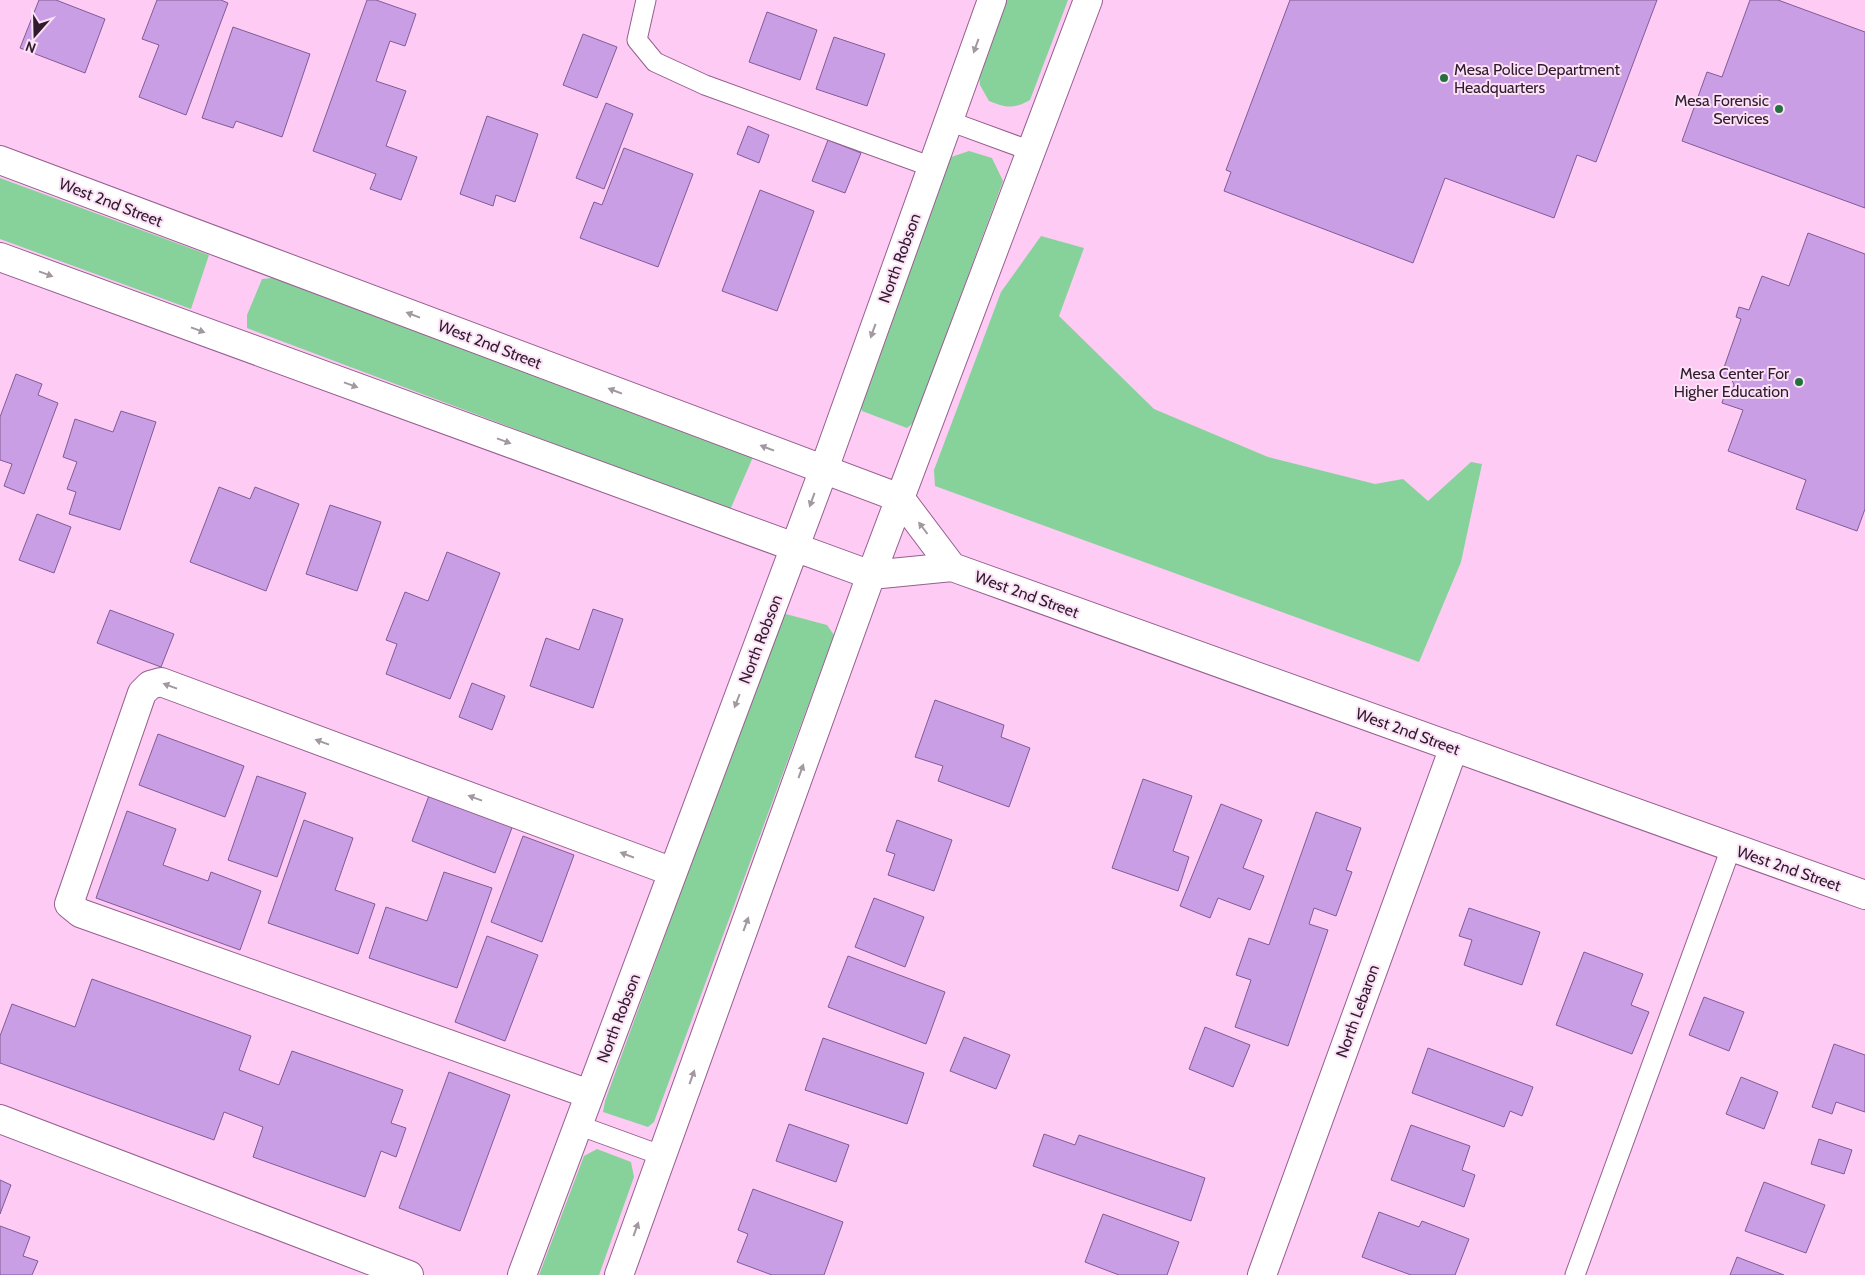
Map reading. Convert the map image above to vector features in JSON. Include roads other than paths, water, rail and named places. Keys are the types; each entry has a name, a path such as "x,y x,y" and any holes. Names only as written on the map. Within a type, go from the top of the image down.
{"street":[{"name":"North Robson","path":"522,1275 824,469 992,0"},
{"path":"619,1275 900,498 1088,0"},
{"name":"West 2nd Street","path":"0,160 900,498"},
{"name":"West 2nd Street","path":"0,257 872,575 952,567 1865,895"},
{"path":"900,498 952,567"},
{"path":"589,1094 80,913 69,904 142,692 150,684 161,682 673,872"},
{"name":"North Lebaron","path":"1262,1275 1454,748"},
{"path":"0,1119 409,1275"}],"lane":[{"path":"646,0 637,40 655,62 705,85 932,167"},
{"path":"949,121 1031,151"},
{"path":"1575,1275 1731,848"},
{"path":"578,1125 663,1156"}],"place":[{"name":"Mesa Police Department Headquarters","path":"1444,78"},
{"name":"Mesa Forensic Services","path":"1779,109"},
{"name":"Mesa Center For Higher Education","path":"1799,382"}]}
